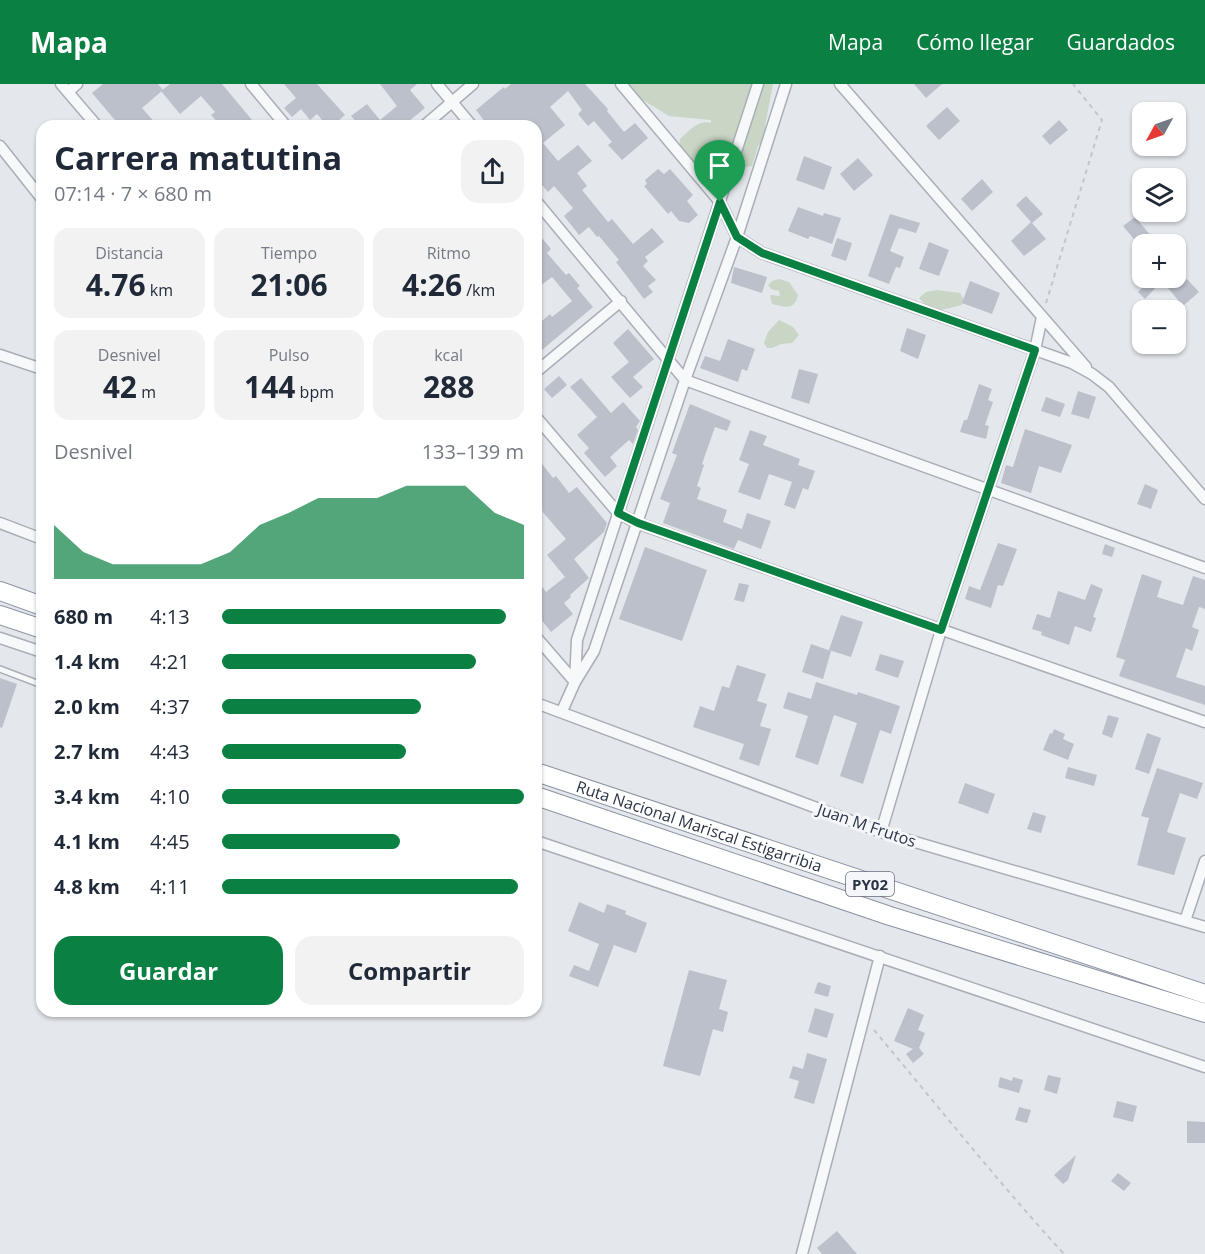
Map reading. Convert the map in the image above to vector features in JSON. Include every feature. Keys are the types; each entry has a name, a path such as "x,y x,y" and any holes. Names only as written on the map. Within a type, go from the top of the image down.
{"highway":[{"path":"0,591 36,604"},
{"path":"0,615 36,627"},
{"name":"Ruta Nacional Mariscal Estigarribia","path":"542,774 1205,994"},
{"name":"Ruta Nacional Mariscal Estigarribia","path":"542,798 890,916 1205,1013"}],"street":[{"path":"77,84 64,88 92,120"},
{"path":"251,84 281,120"},
{"path":"436,84 467,120"},
{"path":"431,120 473,84"},
{"path":"621,84 720,202 737,237 762,253 1072,363 1092,374 1109,387 1205,499"},
{"path":"575,682 577,640 758,84"},
{"path":"562,711 575,682 594,651 685,380 737,237 786,84"},
{"path":"840,84 1092,374"},
{"path":"0,146 36,190"},
{"path":"0,159 15,164"},
{"path":"542,208 685,380 1205,568"},
{"path":"542,367 621,301"},
{"path":"881,832 941,630 1035,350 1042,317"},
{"path":"0,355 36,367"},
{"path":"542,424 618,513 638,523 1205,722"},
{"path":"0,523 36,537"},
{"path":"0,638 36,650"},
{"path":"542,644 575,682"},
{"name":"Juan M Frutos","path":"542,705 881,832 1205,927"},
{"path":"542,844 1205,1067"},
{"path":"1185,921 1205,861"},
{"path":"802,1254 880,956"}],"lane":[{"path":"0,669 36,683"}],"path":[{"path":"1042,317 1102,120 1073,84"},
{"path":"864,1019 1019,1205 1064,1254"}],"green space":[{"path":"630,84 773,84 765,126 767,129 765,140 758,146 752,166 718,176 711,172 699,171 679,149 680,139 694,126 706,122 711,123 711,120 669,116 633,94"},
{"path":"779,279 789,282 798,295 791,306 772,304 770,295 780,296 779,291 771,289 768,285"},
{"path":"937,290 960,293 964,303 936,310 930,308 919,298 926,292"},
{"path":"779,320 793,327 799,335 792,343 767,348 764,343 768,332"}],"building":[{"path":"103,84 158,84 163,90 142,108 153,120 115,120 92,93"},
{"path":"170,84 222,84 252,120 216,120 211,115 215,112 201,96 180,114 161,91"},
{"path":"284,84 317,84 345,115 339,120 322,120 317,114 310,120 301,109 292,117 284,108 296,98"},
{"path":"380,84 417,84 410,90 425,108 410,120 380,120 397,106"},
{"path":"511,84 585,84 608,109 607,111 624,132 635,123 648,138 622,160 608,145 612,142 594,121 588,126 578,114 582,110 568,91 550,107 565,125 543,143 558,161 578,145 592,161 577,173 587,186 582,190 608,222 612,219 633,244 652,228 664,242 645,257 648,261 643,266 656,280 648,286 653,292 644,299 616,262 619,260 599,236 597,237 589,227 579,235 564,216 573,208 554,186 548,192 542,185 542,120 484,120 476,110 504,87 505,89"},
{"path":"914,84 942,84 926,98"},
{"path":"367,104 380,120 355,120 351,116"},
{"path":"947,107 960,121 939,140 926,126"},
{"path":"1059,120 1068,130 1050,145 1042,136"},
{"path":"804,156 832,167 824,190 796,180"},
{"path":"858,158 873,175 854,191 840,174"},
{"path":"658,169 664,174 670,169 693,195 687,201 698,215 689,223 679,221 671,211 668,214 644,186 647,184 645,180"},
{"path":"982,179 993,192 972,211 961,199"},
{"path":"1026,196 1043,214 1032,223 1046,239 1024,256 1011,241 1031,222 1016,205"},
{"path":"798,207 823,216 824,213 841,218 832,244 810,236 808,239 788,231"},
{"path":"890,214 920,223 916,233 899,228 890,251 904,257 900,268 896,267 889,284 868,276"},
{"path":"1132,219 1132,222 1139,222 1149,234 1132,234 1132,237 1123,226"},
{"path":"542,238 551,249 547,253 566,275 569,273 580,286 577,288 593,307 542,350 542,321 550,314 552,317 572,301 552,277 542,284"},
{"path":"837,238 852,243 846,261 831,256"},
{"path":"929,242 949,250 939,276 919,269"},
{"path":"734,267 767,277 762,293 731,283"},
{"path":"1187,279 1199,292 1186,303 1186,300 1178,300 1168,288 1186,288"},
{"path":"970,281 1000,293 992,314 962,303"},
{"path":"1142,288 1155,288 1145,299 1138,292"},
{"path":"907,328 926,335 918,359 900,351"},
{"path":"628,329 654,359 633,377 643,387 630,398 611,377 629,362 613,343"},
{"path":"728,339 755,349 747,371 742,369 738,382 700,368 705,356 720,361"},
{"path":"799,369 818,374 809,404 791,398"},
{"path":"559,376 567,385 552,398 544,389"},
{"path":"581,378 611,413 623,402 640,421 636,427 638,430 633,444 629,440 610,457 617,466 605,477 584,453 589,448 577,435 597,417 570,387"},
{"path":"979,384 992,389 988,400 993,402 985,425 989,426 986,439 960,432 964,420 967,420"},
{"path":"1078,391 1096,397 1089,419 1071,414"},
{"path":"1046,397 1065,404 1060,417 1041,411"},
{"path":"690,404 731,421 727,431 715,427 702,464 704,465 697,486 701,488 697,499 727,510 723,522 742,529 747,513 771,521 761,549 738,540 734,549 663,523 670,503 660,499 677,455 672,453"},
{"path":"1025,429 1072,445 1061,473 1039,466 1031,493 1001,483 1006,465 1013,467"},
{"path":"750,430 767,436 763,445 800,459 798,465 815,471 808,490 803,488 795,509 784,505 792,482 769,474 760,500 738,492 749,464 739,460"},
{"path":"542,464 553,478 556,476 569,493 577,487 607,523 604,532 574,559 589,578 564,603 573,614 551,632 542,621 542,587 546,592 565,577 547,555 566,539 542,511"},
{"path":"1145,484 1158,490 1151,509 1137,504"},
{"path":"998,543 1017,549 1003,586 998,585 991,608 965,599 969,586 980,590"},
{"path":"1105,544 1115,548 1112,557 1102,554"},
{"path":"645,547 707,570 682,641 619,619"},
{"path":"1142,574 1162,581 1157,597 1183,605 1193,576 1205,580 1205,609 1199,607 1192,627 1199,630 1192,651 1186,648 1176,677 1205,686 1205,705 1119,676 1125,660 1116,657"},
{"path":"739,583 749,585 744,602 734,600"},
{"path":"1091,584 1103,589 1093,617 1096,618 1091,632 1075,626 1069,645 1041,635 1042,632 1032,629 1037,614 1050,618 1058,591 1085,600"},
{"path":"841,615 863,622 851,657 829,650"},
{"path":"811,644 831,651 823,679 802,672"},
{"path":"880,654 904,661 898,678 875,670"},
{"path":"737,665 766,674 757,701 767,704 760,726 771,729 759,766 739,759 744,744 693,727 700,706 714,711 722,686 729,688"},
{"path":"0,678 17,684 2,728 0,727"},
{"path":"816,682 857,695 858,692 900,706 891,734 880,730 863,784 840,776 857,723 834,715 818,765 795,757 808,716 783,708 788,692 811,699"},
{"path":"1108,715 1119,718 1112,738 1102,734"},
{"path":"1054,729 1065,734 1063,739 1074,744 1068,760 1043,750"},
{"path":"1147,733 1161,738 1149,774 1135,769"},
{"path":"1068,767 1097,775 1094,786 1065,778"},
{"path":"1157,768 1203,783 1197,799 1180,793 1167,832 1186,838 1174,875 1137,865 1149,818 1141,816"},
{"path":"965,783 995,794 988,814 958,803"},
{"path":"1033,812 1046,816 1041,833 1027,829"},
{"path":"579,902 604,913 607,904 626,911 625,914 647,923 636,953 614,945 598,987 569,976 574,965 589,971 599,944 568,931"},
{"path":"689,970 727,980 719,1009 728,1012 723,1032 713,1029 700,1076 663,1066"},
{"path":"818,982 831,986 828,997 814,993"},
{"path":"815,1008 834,1014 827,1038 808,1032"},
{"path":"908,1008 924,1015 918,1030 925,1033 919,1048 924,1054 913,1063 906,1054 913,1049 894,1041"},
{"path":"807,1053 827,1059 814,1104 794,1098 799,1081 789,1078 793,1066 803,1069"},
{"path":"1048,1075 1061,1078 1057,1094 1044,1090"},
{"path":"1000,1077 1012,1081 1013,1077 1023,1080 1019,1093 998,1087"},
{"path":"1117,1101 1137,1106 1133,1122 1113,1117"},
{"path":"1019,1107 1031,1110 1027,1123 1015,1120"},
{"path":"1187,1121 1205,1122 1205,1143 1187,1143"},
{"path":"1076,1155 1068,1180 1063,1184 1054,1175"},
{"path":"1118,1173 1131,1183 1124,1191 1111,1181"},
{"path":"837,1231 857,1254 822,1254 817,1248"}],"route":[{"path":"720,202 737,237 762,253 1035,350 941,630 638,523 618,513 720,202"}]}
